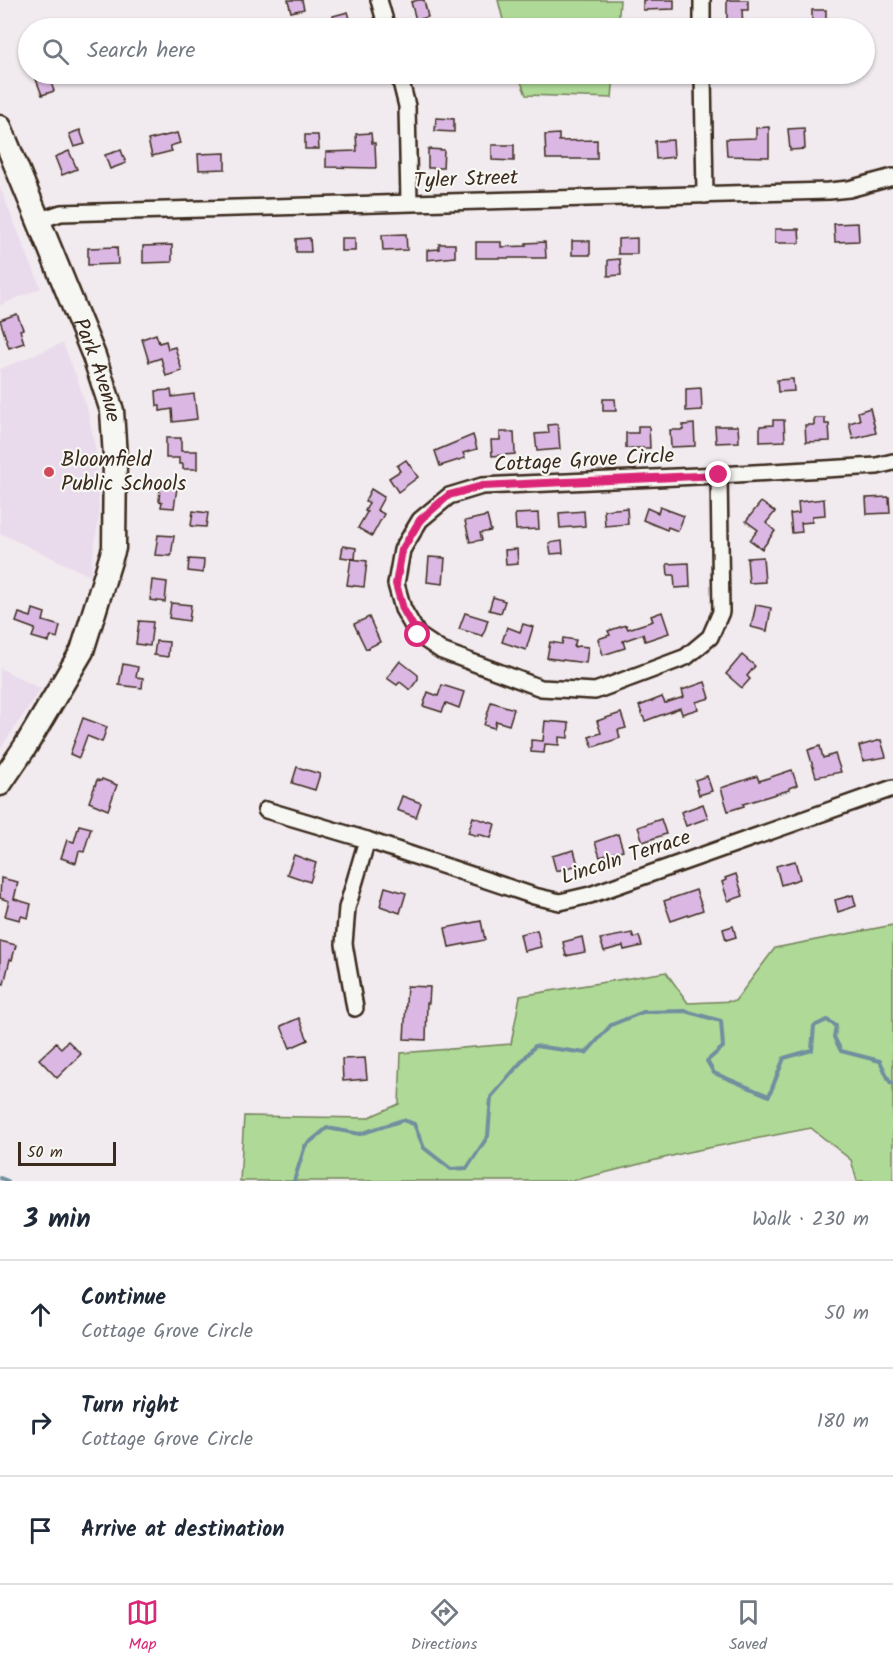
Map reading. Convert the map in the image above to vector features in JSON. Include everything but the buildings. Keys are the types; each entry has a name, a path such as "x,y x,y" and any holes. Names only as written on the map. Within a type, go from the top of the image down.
{"main road":[{"name":"Park Avenue","path":"0,127 94,356 112,411 115,457 114,548 82,651 25,747 0,784"}],"street":[{"path":"379,0 384,18"},
{"path":"702,0 702,18"},
{"path":"402,84 407,106 409,202"},
{"path":"703,84 705,195"},
{"name":"Tyler Street","path":"39,220 61,213 849,189 893,177"},
{"name":"Cottage Grove Circle","path":"719,475 721,612 710,637 686,657 595,691 541,688 442,651 418,635 403,609 396,584 402,550 420,520 449,495 482,486 877,466 893,462"},
{"name":"Lincoln Terrace","path":"266,810 367,840 534,896 560,902 590,895 893,788"},
{"path":"355,1008 344,944 346,908 367,840"}],"shaded area":[{"path":"0,188 41,288 0,305"},
{"name":"Bloomfield Public Schools","path":"63,343 89,416 96,453 99,515 90,576 0,533 0,369"},
{"path":"0,668 41,689 0,749"}],"green space":[{"path":"498,0 620,0 619,18 502,18"},
{"path":"522,84 613,84 612,98 526,95"},
{"path":"893,925 893,1181 857,1181 851,1160 811,1128 688,1152 572,1181 240,1181 244,1116 367,1118 399,1104 401,1053 511,1044 520,996 666,972 688,1003 735,1001 775,948"}],"waterway":[{"path":"294,1181 305,1146 327,1128 360,1134 403,1120 414,1124 424,1148 451,1169 467,1168 488,1136 491,1097 535,1046 586,1053 611,1025 643,1012 685,1011 721,1021 723,1047 707,1061 714,1073 769,1096 784,1058 812,1050 814,1026 827,1020 836,1026 834,1037 841,1051 880,1061 890,1082 893,1083"},
{"path":"0,1178 8,1181"}],"place":[{"name":"Bloomfield Public Schools","path":"49,472"}],"route":[{"path":"418,635 403,609 396,584 402,550 420,520 449,495 482,486 719,475"}]}
